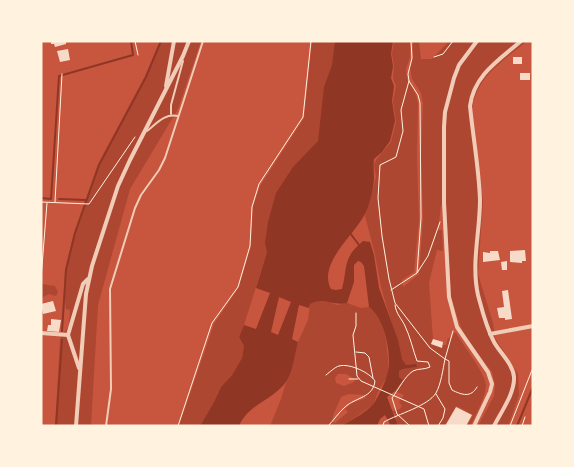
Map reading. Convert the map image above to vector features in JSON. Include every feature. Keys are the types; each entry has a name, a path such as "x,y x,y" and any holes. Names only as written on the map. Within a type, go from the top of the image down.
{"street":[{"path":"166,90 174,41"},
{"path":"76,426 88,279 118,186 189,41"},
{"path":"474,426 487,400 492,384 488,372 457,327 449,297 445,217 445,112 459,65 477,41"},
{"path":"494,426 512,390 514,374 490,334 476,282 475,247 480,200 470,106 472,91 480,78 521,41"},
{"path":"80,370 68,335 83,284 88,279"},
{"path":"490,334 533,326"},
{"path":"41,333 68,335"}],"lane":[{"path":"106,426 111,389 110,289 135,208 141,195 160,170 203,41"},
{"path":"171,114 171,104 182,67 183,56"},
{"path":"143,134 164,117 171,114 178,116"}],"path":[{"path":"135,41 138,55"},
{"path":"178,426 212,323 238,287 250,246 252,207 260,184 303,117 311,41"},
{"path":"412,41 412,58 408,74 410,82 418,94 420,103 421,218 417,273"},
{"path":"434,58 443,54 453,41"},
{"path":"55,202 62,74"},
{"path":"410,82 401,110 403,131 396,157 380,165 378,198 382,236 396,312 408,333 417,361 428,362 430,367 411,372 392,398 397,414 410,426"},
{"path":"41,202 89,204 136,137 143,134"},
{"path":"41,279 47,202"},
{"path":"391,290 417,273 428,256 440,220 445,217"},
{"path":"394,303 430,348 449,361 449,383 452,390 470,395 477,387"},
{"path":"356,313 356,326 353,335 356,369 359,378 369,385 424,409 429,426"},
{"path":"383,426 384,422 397,414 425,404 436,393 452,333 457,327"},
{"path":"328,426 344,408 371,392 375,384 369,356 365,353 355,352"},
{"path":"326,374 338,366 345,365 373,378"},
{"path":"510,426 532,370"},
{"path":"349,379 356,380 359,378"},
{"path":"436,393 445,409 443,418 438,426"},
{"path":"522,426 525,417"}],"shaded area":[{"path":"160,41 201,41 178,109 130,189 98,305 91,426 55,426 60,338 69,326 70,310 66,309 64,287 65,269 74,233 98,164 145,76"},
{"path":"312,41 349,41 337,135 267,252 239,337 244,346 242,358 232,375 221,387 200,426 179,426 214,324 239,287 251,246 253,206 260,186 304,118"},
{"path":"335,41 393,41 391,78 394,86 392,101 395,121 390,141 374,159 374,183 366,212 333,259 328,279 331,289 342,289 349,258 356,247 363,241 370,242 379,288 398,340 402,359 406,365 416,364 417,367 399,371 399,377 403,380 395,391 387,397 398,426 390,426 385,415 380,419 377,426 342,426 372,406 383,386 389,367 386,338 375,312 369,307 364,266 358,261 354,265 354,282 347,303 319,301 310,304 309,308 299,305 292,339 298,342 291,372 282,386 249,412 239,426 200,426 221,387 232,375 242,358 244,346 239,337 244,325 256,329 270,293 256,288 267,252 265,243 268,222 276,193 293,167 318,141 324,87 332,65","holes":["279,297 291,302 278,335 271,332"]},
{"path":"394,41 410,41 410,57 406,69 407,79 416,95 418,104 419,220 414,272 402,280 403,287 419,274 423,218 421,158 423,103 421,93 412,79 410,68 413,58 413,41 419,41 421,59 432,59 449,41 527,41 498,64 483,81 477,91 472,115 483,201 478,274 493,323 495,338 518,374 519,395 508,426 478,426 494,396 495,385 492,372 467,339 451,298 446,204 441,205 438,230 442,230 443,251 437,250 429,283 433,339 431,344 442,347 446,345 448,338 452,338 454,333 456,333 482,373 486,385 484,394 470,426 467,426 473,415 457,406 445,426 398,426 395,419 398,417 392,411 400,409 402,406 399,402 404,395 395,391 403,380 399,377 399,371 417,367 406,366 402,359 381,287 365,216 376,177 374,165 391,142 396,122 393,102 396,86 393,78 392,54"},
{"path":"41,281 43,284 55,286 58,292 56,296 49,294 41,298"},
{"path":"314,301 329,302 337,305 347,303 361,308 369,307 374,311 382,323 386,339 388,375 373,405 342,426 270,426 281,399 298,342 308,320 310,304","holes":["338,374 346,374 355,379 354,382 344,386 336,383 335,378","349,394 364,395 366,398 352,403 345,409 348,412 335,423 332,422 334,412 341,397"]}],"building":[{"path":"51,41 66,41 66,44 55,47 54,44 51,44"},
{"path":"68,49 70,60 60,62 57,51"},
{"path":"513,57 522,57 522,64 513,64"},
{"path":"520,73 530,73 530,80 520,80"},
{"path":"525,250 526,261 522,261 522,263 510,262 510,251"},
{"path":"490,251 498,251 500,260 483,262 483,252 490,253"},
{"path":"507,261 507,270 502,270 501,262"},
{"path":"508,290 512,319 505,320 505,318 499,318 497,308 504,307 502,291"},
{"path":"53,301 56,311 43,314 41,304"},
{"path":"51,319 61,320 59,332 47,331 48,325 51,325"},
{"path":"433,339 443,342 442,348 431,344"},
{"path":"456,407 472,415 466,426 445,426"}],"waterway":[{"path":"41,198 51,199 59,76 133,55 131,41"},
{"path":"62,331 66,270 75,233 99,165 146,77 161,41"},
{"path":"59,199 86,200"},
{"path":"350,233 359,245"},
{"path":"56,426 62,340"},
{"path":"517,426 533,387"}]}
